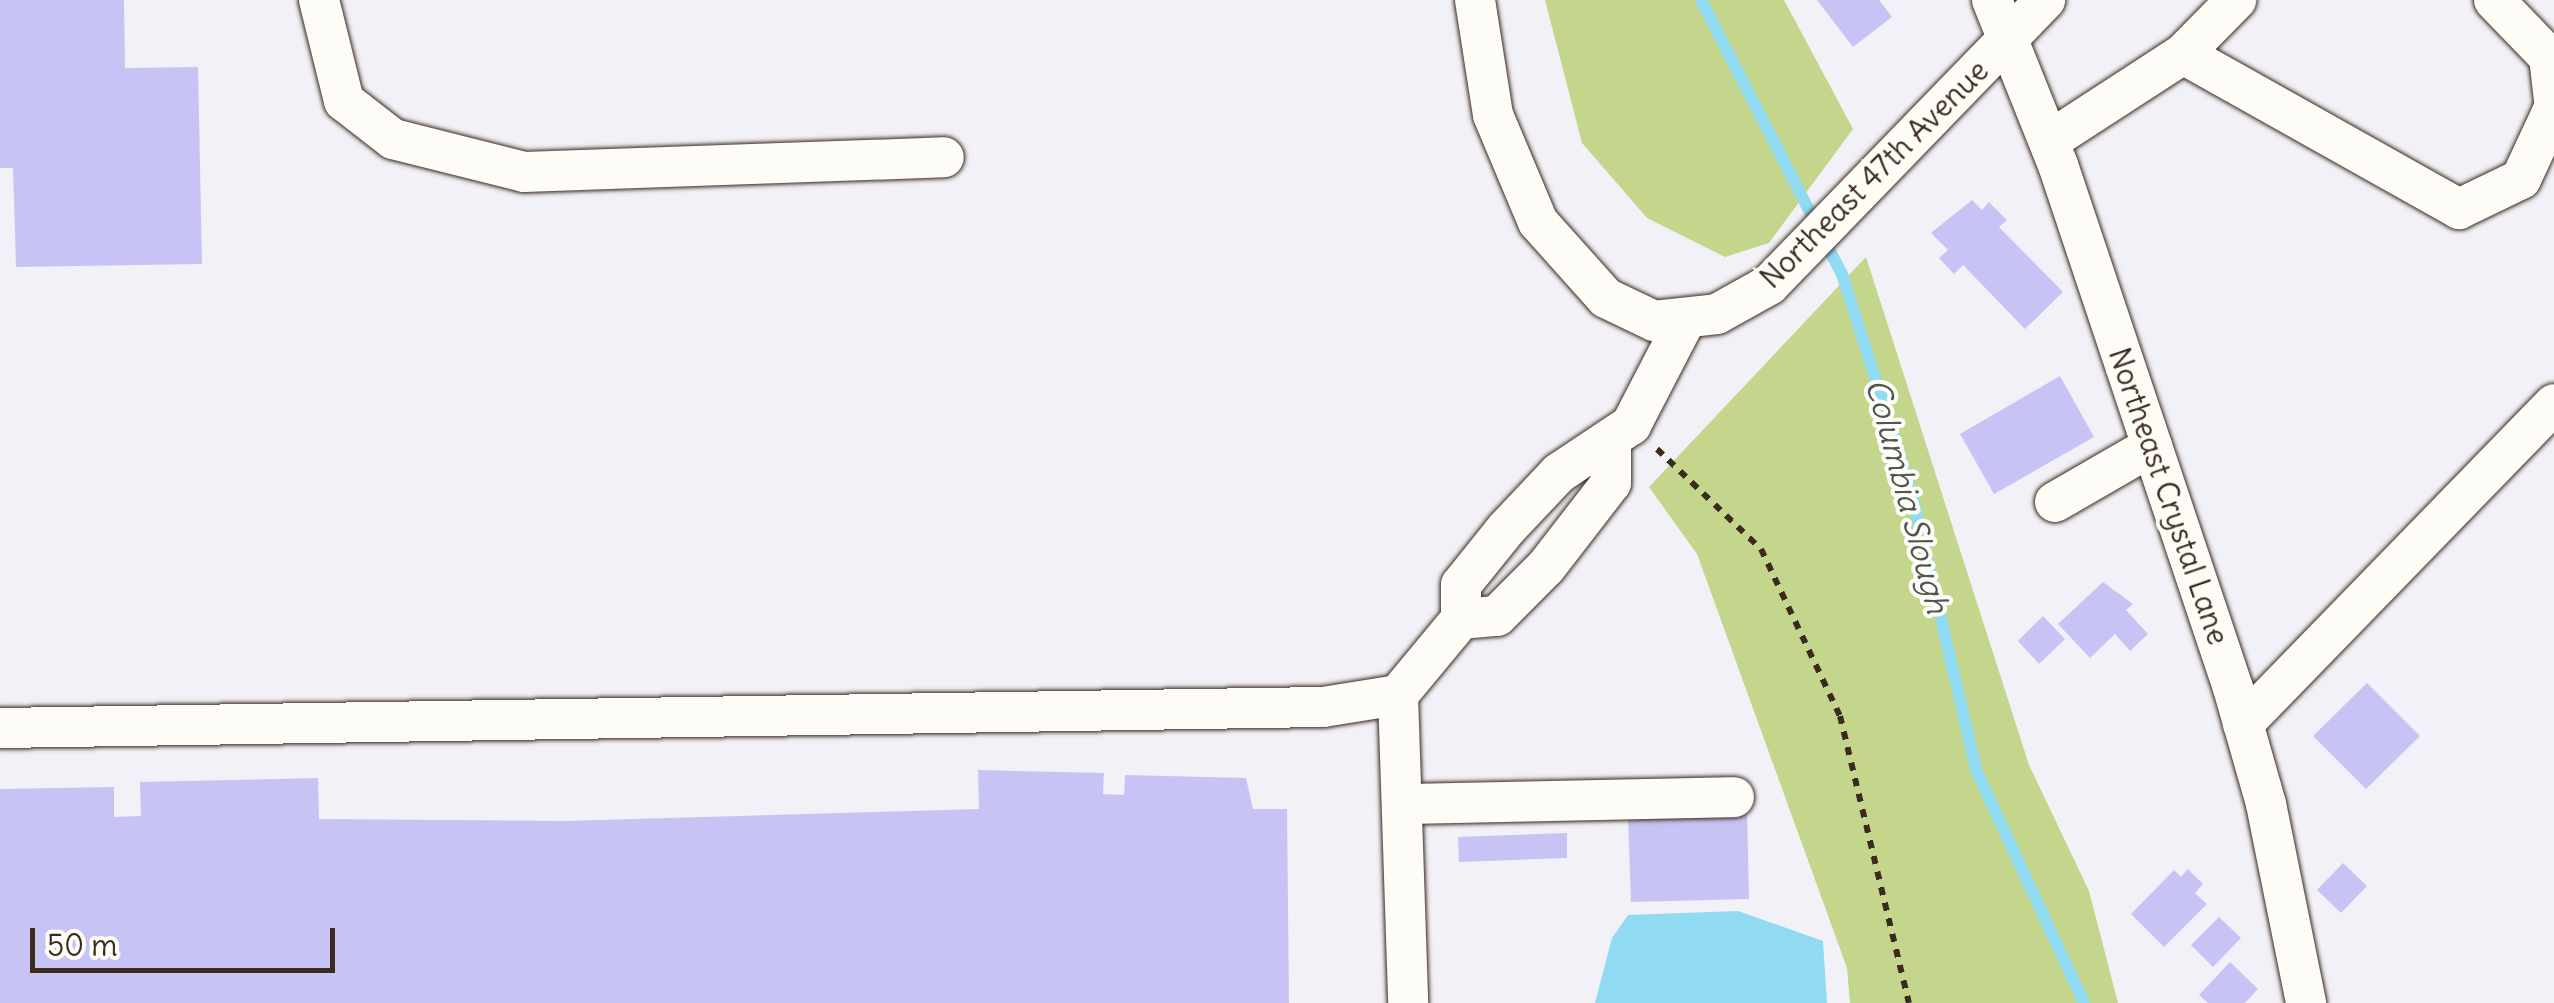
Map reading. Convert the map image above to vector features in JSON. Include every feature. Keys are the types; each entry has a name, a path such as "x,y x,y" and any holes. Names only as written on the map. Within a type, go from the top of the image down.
{"street":[{"path":"319,0 344,101 392,139 524,172 944,156"},
{"path":"1460,619 1497,616 1546,567 1611,484 1621,434 1685,320 1632,316 1582,277 1538,222 1494,115 1475,0"},
{"name":"Northeast Crystal Lane","path":"1992,0 2049,141 2243,724 2306,1003"},
{"name":"Northeast 47th Avenue","path":"1685,320 1746,300 1794,262 2045,0"},
{"path":"2049,141 2183,54 2236,0"},
{"path":"2183,54 2460,209 2521,179 2554,104 2549,57 2494,0"},
{"path":"2243,724 2554,404"},
{"path":"0,728 1323,707 1398,695 1460,619 1461,585 1506,529 1559,473 1621,434"},
{"path":"2054,502 2152,446"},
{"path":"1398,695 1408,1003"},
{"path":"1404,804 1734,797"}],"path":[{"path":"1621,434 1761,549 1840,716 1909,1003"}],"green space":[{"path":"1545,0 1784,0 1853,129 1769,243 1725,257 1647,218 1582,143"},
{"path":"1866,257 2029,765 2089,891 2118,1003 1850,1003 1847,968 1697,554 1649,487"}],"water":[{"path":"1738,911 1823,941 1827,1003 1595,1003 1612,938 1628,915"}],"building":[{"path":"0,0 124,0 125,68 198,67 202,264 16,267 13,168 0,168"},
{"path":"1817,0 1879,0 1892,17 1853,47"},
{"path":"1972,200 1982,210 1989,202 2007,220 1999,227 2063,292 2025,329 1963,265 1954,274 1939,258 1948,250 1931,233"},
{"path":"2060,376 2094,437 1994,494 1960,434"},
{"path":"2103,582 2133,604 2126,610 2148,634 2130,651 2115,634 2090,658 2058,624"},
{"path":"2043,616 2065,639 2039,664 2018,641"},
{"path":"2367,683 2420,736 2366,789 2313,736"},
{"path":"978,770 1104,773 1103,794 1124,795 1125,775 1246,778 1253,809 1287,809 1289,1003 0,1003 0,789 114,787 114,817 141,816 140,782 318,778 319,819 565,821 979,809"},
{"path":"1747,811 1749,899 1631,902 1628,817"},
{"path":"1567,833 1567,858 1459,862 1458,837"},
{"path":"2343,863 2367,886 2341,913 2317,890"},
{"path":"2188,869 2203,884 2195,893 2207,904 2164,947 2131,914 2174,870 2181,877"},
{"path":"2219,917 2241,938 2213,967 2191,945"},
{"path":"2230,962 2258,989 2245,1003 2208,1003 2199,995"}],"waterway":[{"name":"Columbia Slough","path":"1701,0 1842,274 1912,494 1976,770 2084,1003"}]}
